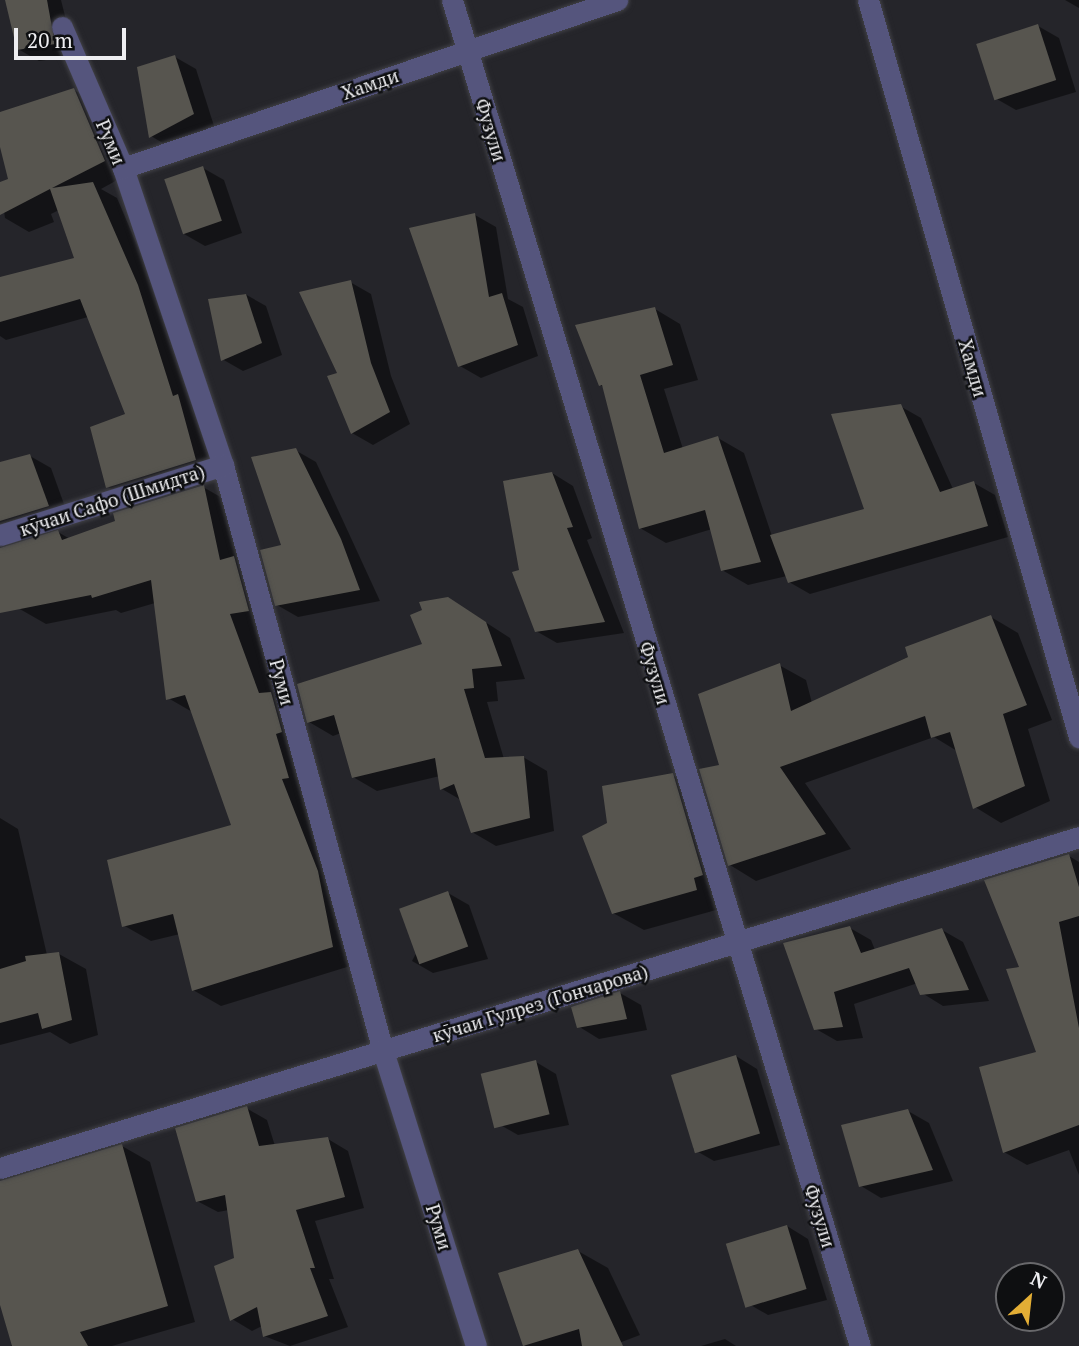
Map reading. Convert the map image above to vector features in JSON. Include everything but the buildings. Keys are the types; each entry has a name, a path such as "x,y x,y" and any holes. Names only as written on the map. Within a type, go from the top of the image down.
{"street":[{"name":"Фузули","path":"452,0 860,1346"},
{"name":"Хамди","path":"123,168 617,0"},
{"name":"Хамди","path":"868,0 1079,737"},
{"name":"Руми","path":"62,27 123,168 223,465 383,1051 476,1346"},
{"name":"кӯчаи Сафо (Шмидта)","path":"0,535 223,465"},
{"name":"кӯчаи Гулрез (Гончарова)","path":"0,1168 1079,837"}]}
